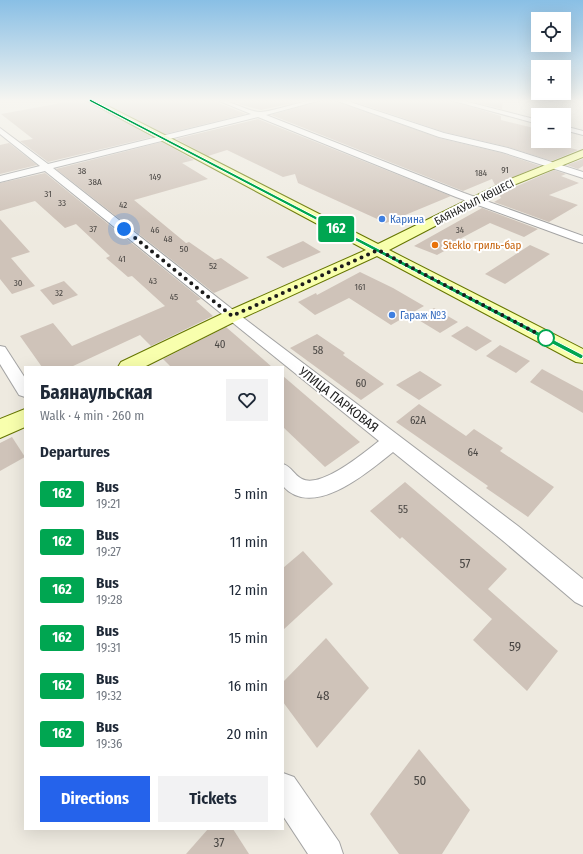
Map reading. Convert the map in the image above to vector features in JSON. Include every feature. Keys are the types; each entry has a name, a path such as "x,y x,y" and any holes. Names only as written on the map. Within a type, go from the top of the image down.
{"main road":[{"path":"166,140 583,357"},
{"name":"БАЯНАУЫЛ КӨШЕСІ","path":"130,366 232,316 378,250 512,182 583,153"},
{"path":"0,430 24,418"}],"street":[{"name":"УЛИЦА ПАРКОВАЯ","path":"12,140 232,316 510,533 583,594"},
{"path":"0,179 155,140"},
{"path":"323,140 583,240"},
{"path":"462,140 504,150 583,175"},
{"path":"0,351 24,389"},
{"path":"284,473 298,487 312,490 339,480 392,442"},
{"path":"284,790 327,854"}],"building":[{"path":"27,140 140,140 48,162 20,141"},
{"path":"178,140 310,140 451,196 386,223 298,183 295,174 283,177 227,150 208,156"},
{"path":"334,140 447,140 502,153 540,166 495,185 492,179 463,191"},
{"path":"478,140 531,140 531,148 570,148 578,150 552,161 508,147"},
{"path":"162,142 194,160 182,163 208,179 134,200 186,243 189,242 215,260 221,258 249,278 214,293 56,169"},
{"path":"9,143 37,165 0,174 0,145"},
{"path":"583,159 583,166 578,169 567,165"},
{"path":"554,170 566,174 561,176 579,183 549,195 578,205 549,222 494,202 501,198 499,194"},
{"path":"45,173 201,299 196,301 213,316 151,346 140,335 73,366 41,366 20,336 53,323 72,346 165,306 132,276 128,277 106,258 110,256 76,224 65,228 35,201 0,211 0,183"},
{"path":"482,208 538,229 524,237 490,223 454,242 457,244 437,255 414,246"},
{"path":"0,219 30,252 11,258 35,286 12,294 0,279"},
{"path":"303,241 321,252 283,268 266,257"},
{"path":"530,245 550,254 505,284 485,274"},
{"path":"360,272 393,288 424,306 391,325 349,298 315,315 298,302 316,293 317,295"},
{"path":"64,281 78,295 53,305 40,290"},
{"path":"434,308 458,322 440,333 417,319"},
{"path":"467,326 492,341 476,351 451,336"},
{"path":"226,327 271,366 170,366 163,359"},
{"path":"317,334 345,353 343,355 384,384 361,400 290,348"},
{"path":"500,345 530,361 516,373 486,356"},
{"path":"542,369 583,391 583,413 530,382"},
{"path":"420,371 442,385 419,400 396,385"},
{"path":"284,377 360,442 325,467 284,428"},
{"path":"419,404 466,436 474,429 503,448 500,451 554,487 528,517 486,488 488,486 396,422"},
{"path":"12,437 24,458 0,471 0,443"},
{"path":"405,482 507,569 488,589 558,651 527,691 473,640 492,619 402,537 400,539 370,511"},
{"path":"303,551 333,584 284,629 284,567"},
{"path":"326,638 369,688 317,748 284,703 284,681"},
{"path":"419,749 470,810 442,854 399,854 370,814"},
{"path":"207,830 234,830 249,854 186,854"}],"bus line":[{"name":"162","path":"166,140 583,357"}],"place":[{"name":"Карина","path":"382,219"},
{"name":"Steklo гриль-бар","path":"435,245"},
{"name":"Гараж №3","path":"392,315"}],"route":[{"path":"124,229 232,316 378,250 546,338"}]}
